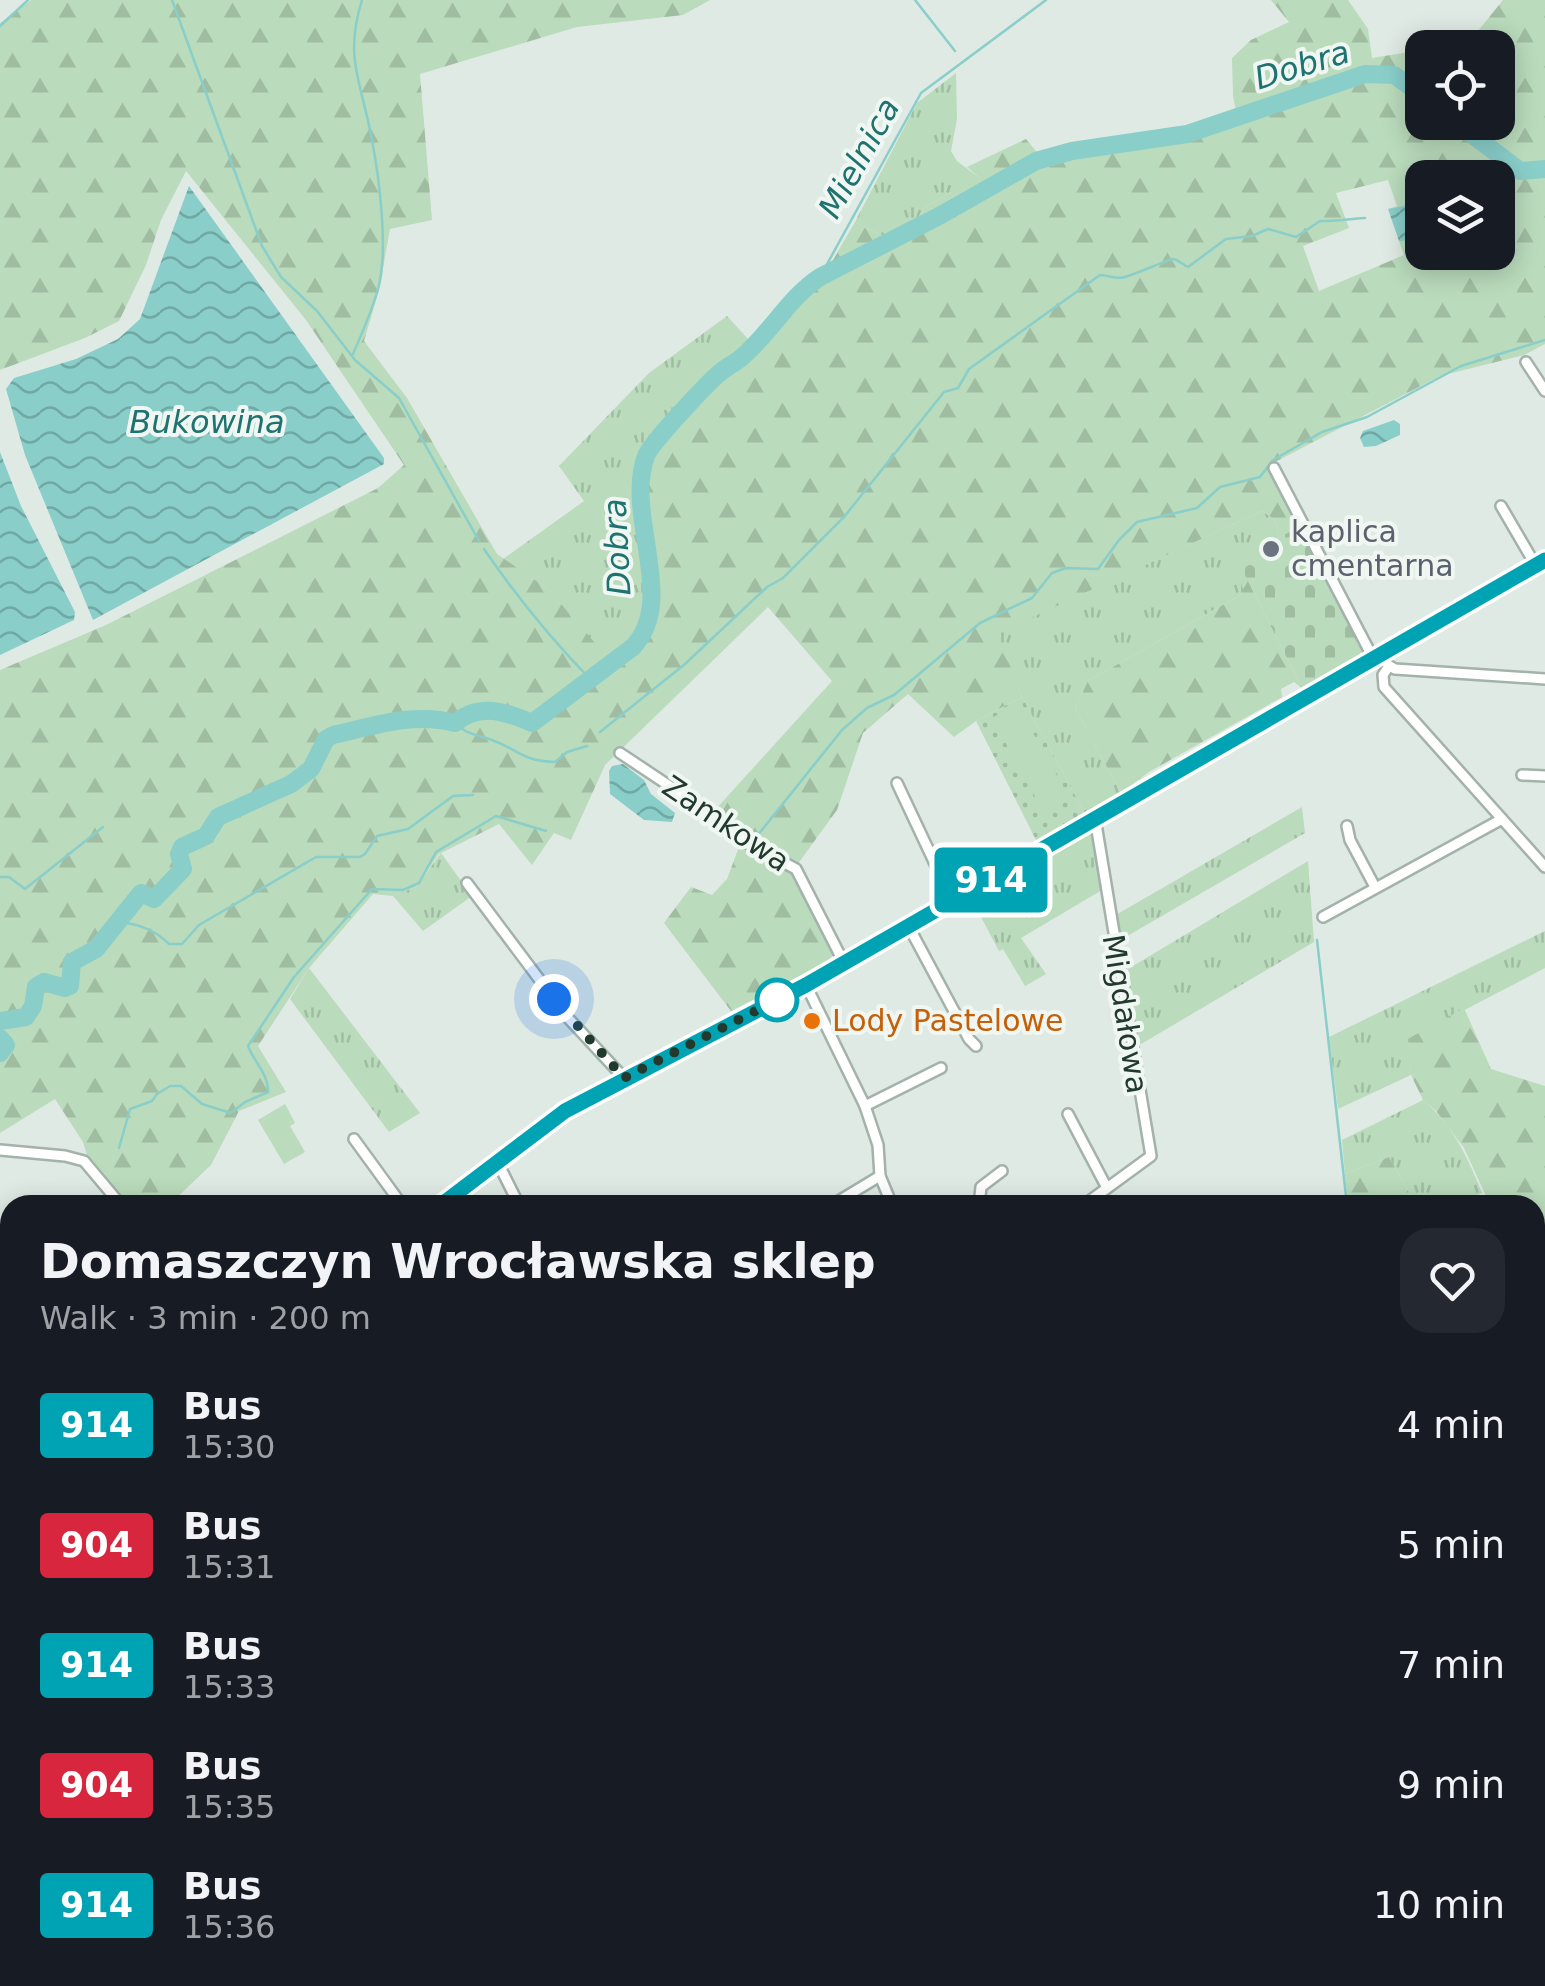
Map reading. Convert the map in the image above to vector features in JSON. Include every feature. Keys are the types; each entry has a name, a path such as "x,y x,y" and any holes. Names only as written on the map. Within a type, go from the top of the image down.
{"street":[{"path":"1526,362 1545,391"},
{"path":"1274,468 1377,656 1388,666 1411,671 1545,679"},
{"path":"453,1195 565,1111 806,985 1540,563 1501,506"},
{"path":"1388,666 1383,675 1384,687 1545,867"},
{"name":"Zamkowa","path":"620,753 747,842 796,869 844,962"},
{"path":"1522,775 1545,776"},
{"path":"898,783 953,902"},
{"name":"Migdałowa","path":"1092,820 1150,1156 1098,1195"},
{"path":"1323,917 1502,820"},
{"path":"1347,826 1350,840 1375,887"},
{"path":"467,883 569,1019 624,1078"},
{"path":"909,926 969,1040 976,1046"},
{"path":"806,985 865,1106 888,1195"},
{"path":"865,1106 940,1068"},
{"path":"1068,1114 1107,1188"},
{"path":"354,1139 395,1195"},
{"path":"0,1150 64,1156 84,1162 113,1195"},
{"path":"497,1160 514,1195"},
{"path":"981,1195 981,1187 1002,1171"},
{"path":"849,1195 880,1176"}],"green space":[{"path":"31,0 710,0 683,15 577,27 420,74 432,220 390,229 379,290 364,341 407,398 497,554 548,589 615,666 648,635 651,621 652,564 642,513 649,454 720,378 753,351 827,270 855,222 885,237 913,225 925,207 951,192 968,192 984,182 967,167 1026,139 1045,162 1167,140 1238,121 1232,58 1251,40 1289,22 1271,0 1348,0 1368,29 1372,58 1405,53 1405,140 1515,140 1515,30 1479,30 1503,0 1545,0 1545,344 1524,355 1440,376 1275,462 1269,471 1299,527 1237,559 1302,688 1294,682 1281,689 1282,697 1149,772 1121,793 1075,708 1088,681 1244,593 1234,557 1279,535 1274,519 1262,511 998,633 1022,697 954,737 908,694 863,733 837,810 797,865 715,810 832,681 768,607 605,765 571,840 554,833 532,865 499,824 439,854 416,887 393,896 373,894 309,968 258,1046 286,1092 239,1111 211,1165 180,1195 118,1195 89,1162 83,1142 55,1099 0,1133 0,670 106,625 378,488 404,465 306,320 186,171 119,321 0,370 0,23"},
{"path":"956,73 957,119 951,151 957,161 985,182 967,192 951,192 925,207 913,225 885,237 855,222 917,103"},
{"path":"727,316 749,340 740,353 717,367 641,452 637,515 646,563 643,621 639,637 611,663 548,589 503,559 584,501 559,466 649,373"},
{"path":"1262,511 1274,519 1279,535 1244,593 1088,681 1075,708 1121,793 1085,814 1022,697 997,633"},
{"path":"1299,527 1363,653 1302,688 1237,559"},
{"path":"1022,697 1085,814 1037,842 976,721"},
{"path":"1017,704 1070,799 1044,813 992,718"},
{"path":"1302,807 1305,833 1117,942 1114,916"},
{"path":"1093,832 1102,890 1021,938 1046,974 1025,986 1003,949 999,951 972,900"},
{"path":"739,847 777,861 799,880 835,952 827,963 731,1011 664,923 691,887 712,895 727,879"},
{"path":"441,853 472,896 423,931 393,896 416,887"},
{"path":"1308,861 1314,942 1136,1047 1123,972"},
{"path":"1545,931 1545,968 1409,1039 1411,1075 1338,1109 1329,1037"},
{"path":"309,968 420,1113 389,1132 290,999"},
{"path":"1464,1008 1491,1069 1545,1086 1545,1195 1485,1195 1464,1148 1423,1100 1411,1075 1408,1039"},
{"path":"1423,1100 1459,1143 1482,1193 1410,1195 1389,1157 1345,1174 1342,1140"},
{"path":"285,1104 295,1123 290,1126 305,1152 284,1164 258,1120"},
{"path":"1389,1157 1410,1195 1347,1195 1345,1174"}],"water":[{"name":"Bukowina","path":"189,186 384,458 384,464 93,620 25,455 6,389 14,378 76,359 118,339 140,319"},
{"path":"1405,206 1405,241 1399,241 1388,209"},
{"path":"1394,420 1400,424 1400,435 1364,447 1360,438 1363,431"},
{"path":"0,452 21,506 75,612 74,620 0,655"},
{"path":"623,764 675,813 672,822 644,820 610,794 609,771 612,766"}],"waterway":[{"path":"0,26 28,0"},
{"path":"172,0 262,246 281,277 317,311 355,360 399,398 479,541"},
{"path":"353,354 376,297 383,255 377,171 354,54 362,0"},
{"path":"915,0 955,51"},
{"name":"Mielnica","path":"820,277 921,93 1046,0"},
{"name":"Dobra","path":"0,1021 26,1017 33,1006 36,987 44,982 70,986 72,962 96,949 141,893 154,899 183,869 179,854 182,847 206,836 218,817 291,784 311,769 326,739 394,721 455,723 483,711 532,723 633,647 646,627 651,605 641,504 646,456 706,386 739,360 798,295 820,277 1036,161 1072,151 1187,134 1365,74 1394,75 1405,83"},
{"name":"Dobra","path":"1480,140 1520,171 1545,169"},
{"path":"600,732 685,664 767,587 783,578 844,517 944,392 958,388 969,369 1100,275 1122,278 1173,259 1188,267 1226,239 1252,236 1268,229 1296,237 1320,221 1365,218"},
{"path":"757,836 842,730 867,708 894,695 980,623 1032,598 1052,573 1066,568 1098,569 1137,522 1197,508 1220,487 1260,477 1273,460 1322,432 1367,417 1461,366 1545,340"},
{"path":"484,549 535,617 592,681"},
{"path":"455,723 467,732 544,761 555,762 567,752 587,746"},
{"path":"118,922 145,928 169,944 182,944 199,925 316,857 360,857 377,836 408,829 453,796 473,795"},
{"path":"119,1148 130,1109 152,1101 170,1086 181,1086 202,1104 231,1113 268,1092 264,1074 248,1046 294,977 372,889 403,890 419,883 436,852 496,816 546,831"},
{"path":"0,877 9,877 25,889 103,827"},
{"path":"1317,940 1346,1195"},
{"name":"Dobra","path":"0,1038 6,1045 0,1053"}],"bus line":[{"name":"914","path":"454,1195 565,1111 806,985 1545,560"}],"place":[{"name":"kaplica cmentarna","path":"1271,549"},
{"name":"Lody Pastelowe","path":"812,1021"}],"route":[{"path":"554,999 624,1078 777,1000"}]}
